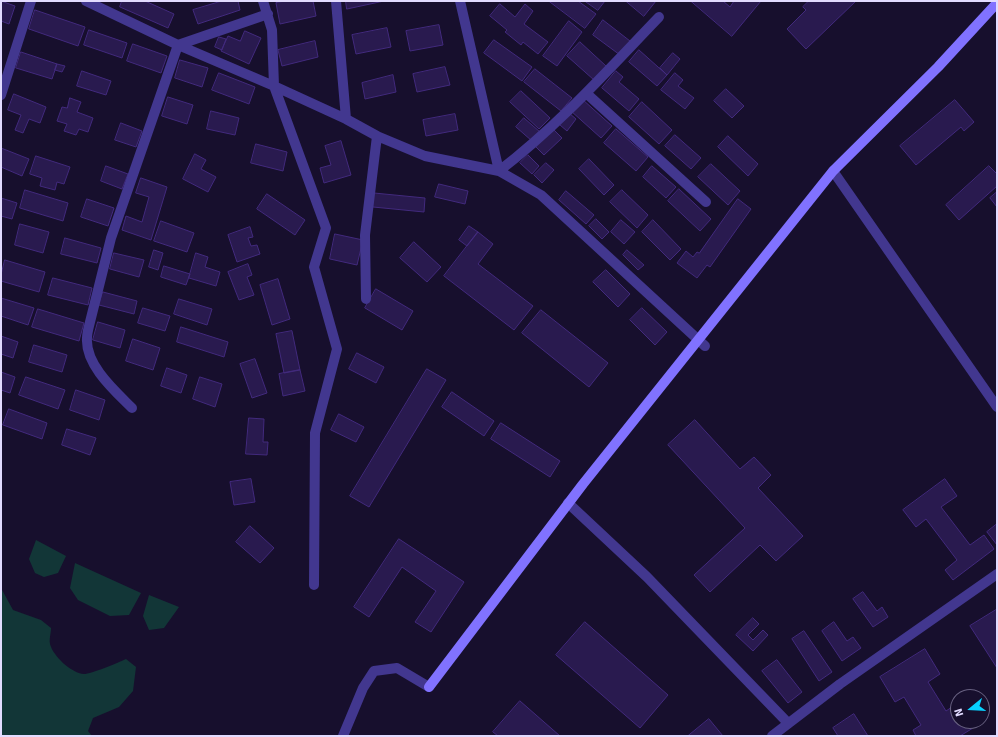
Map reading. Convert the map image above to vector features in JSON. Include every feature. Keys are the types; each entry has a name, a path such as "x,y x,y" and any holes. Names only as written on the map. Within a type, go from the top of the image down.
{"main road":[{"path":"429,687 568,503 834,170 938,67 997,3"}],"street":[{"path":"1,95 31,1"},
{"path":"86,1 178,46 274,86 346,119 376,136 425,156 499,171 541,195 705,346"},
{"path":"263,1 272,30 274,86 326,228 314,267 337,349 314,433 314,585"},
{"path":"336,1 346,119"},
{"path":"460,1 499,171"},
{"path":"178,46 268,14"},
{"path":"499,171 527,150 586,93 659,17"},
{"path":"132,408 108,384 96,369 89,352 87,340 89,326 111,238 178,46"},
{"path":"586,93 706,202"},
{"path":"366,299 365,235 376,136"},
{"path":"834,170 997,407"},
{"path":"568,503 647,577 788,723"},
{"path":"772,736 840,684 997,574"},
{"path":"343,736 363,688 374,671 398,668 429,687"}],"green space":[{"path":"36,540 66,556 58,573 44,577 35,573 29,559"},
{"path":"75,563 141,593 129,615 110,616 78,600 70,588"},
{"path":"1,588 13,610 41,620 51,628 50,644 52,649 63,663 74,671 87,674 126,659 136,667 133,691 119,707 93,718 88,731 92,736 1,736"},
{"path":"149,595 179,607 164,628 149,630 143,616"}],"building":[{"path":"1,1 15,6 9,24 1,21"},
{"path":"122,1 145,1 174,14 168,28 120,7"},
{"path":"222,1 238,1 240,10 198,24 193,10"},
{"path":"285,1 313,1 316,16 280,24 276,3"},
{"path":"346,1 384,1 347,9"},
{"path":"549,1 578,1 596,14 585,28"},
{"path":"585,1 605,1 598,10"},
{"path":"626,1 656,1 644,16"},
{"path":"691,1 723,1 730,7 734,1 761,1 732,36"},
{"path":"809,1 856,1 806,49 787,29 806,10 803,7"},
{"path":"500,4 515,17 525,4 533,11 524,24 548,42 538,54 523,42 521,45 505,32 507,30 490,16"},
{"path":"35,10 85,27 78,46 29,29"},
{"path":"603,20 630,41 620,55 593,35"},
{"path":"569,21 582,32 557,66 543,56"},
{"path":"439,25 443,45 410,51 406,31"},
{"path":"387,28 391,47 356,54 352,35"},
{"path":"89,30 127,43 122,58 84,45"},
{"path":"245,31 261,38 249,64 221,51 228,36 240,41"},
{"path":"219,37 226,39 222,50 215,47"},
{"path":"494,40 532,67 522,81 484,53"},
{"path":"315,41 318,57 282,66 278,50"},
{"path":"580,42 606,66 594,80 567,56"},
{"path":"133,44 167,56 161,73 127,61"},
{"path":"639,50 667,75 657,86 629,62"},
{"path":"21,52 57,64 52,79 16,68"},
{"path":"673,53 680,59 667,75 660,68"},
{"path":"180,60 208,68 202,87 175,78"},
{"path":"57,64 65,66 62,72 55,70"},
{"path":"445,67 450,85 417,92 413,74"},
{"path":"535,69 572,98 561,111 524,82"},
{"path":"82,71 111,81 106,95 77,86"},
{"path":"616,71 623,77 619,82 639,99 629,111 602,88"},
{"path":"219,73 255,87 249,104 212,90"},
{"path":"675,73 683,80 678,86 694,98 685,109 661,90"},
{"path":"393,75 396,92 365,99 362,83"},
{"path":"726,89 744,106 732,118 714,101"},
{"path":"521,91 550,118 539,129 510,102"},
{"path":"14,94 46,107 40,123 29,119 23,133 15,130 21,115 8,110"},
{"path":"168,97 193,105 187,124 162,116"},
{"path":"70,98 81,102 77,112 93,118 88,132 79,129 76,135 64,131 67,124 57,121 62,107 67,108"},
{"path":"582,99 612,126 601,138 571,111"},
{"path":"955,100 974,122 964,131 961,127 916,165 900,146"},
{"path":"642,102 672,130 659,144 629,117"},
{"path":"211,111 239,118 235,135 207,129"},
{"path":"569,113 576,119 567,131 560,125"},
{"path":"455,114 458,130 426,136 423,120"},
{"path":"524,118 540,132 532,141 516,127"},
{"path":"121,123 142,131 136,147 115,140"},
{"path":"553,129 562,138 544,155 535,146"},
{"path":"616,129 648,157 636,171 604,143"},
{"path":"675,135 701,158 691,169 665,146"},
{"path":"728,136 758,164 748,176 718,147"},
{"path":"341,141 351,175 324,183 320,168 331,165 325,146"},
{"path":"256,144 287,152 283,171 251,163"},
{"path":"1,148 29,159 22,176 1,167"},
{"path":"195,154 206,160 201,169 216,177 208,192 183,179"},
{"path":"528,155 539,166 532,174 520,163"},
{"path":"36,156 70,167 64,184 57,182 55,190 40,186 42,178 30,174"},
{"path":"589,159 614,185 604,195 579,169"},
{"path":"546,163 554,170 542,183 534,175"},
{"path":"711,164 740,191 728,205 698,177"},
{"path":"106,166 128,174 122,189 101,181"},
{"path":"652,166 676,187 666,198 643,177"},
{"path":"989,166 997,174 997,186 959,220 946,205"},
{"path":"141,178 167,187 151,240 122,230 126,216 142,222 149,197 136,193"},
{"path":"439,184 468,191 465,204 435,197"},
{"path":"679,189 711,219 700,231 668,201"},
{"path":"25,190 68,203 63,221 20,208"},
{"path":"622,190 648,215 637,228 610,202"},
{"path":"566,191 594,215 586,224 559,200"},
{"path":"997,192 997,207 990,198"},
{"path":"374,193 425,198 424,212 373,207"},
{"path":"267,194 305,220 295,235 257,209"},
{"path":"1,198 17,203 12,219 1,216"},
{"path":"87,199 114,208 108,226 81,217"},
{"path":"738,199 751,209 710,267 707,265 697,278 677,263 686,251 693,257 697,252 699,253"},
{"path":"596,219 609,232 602,239 589,226"},
{"path":"621,220 635,232 624,244 611,232"},
{"path":"653,220 681,249 670,260 642,232"},
{"path":"161,221 194,233 187,252 154,241"},
{"path":"20,224 49,232 43,253 15,245"},
{"path":"469,226 478,232 467,246 459,240"},
{"path":"250,227 253,237 248,238 251,246 257,245 260,254 237,262 228,235"},
{"path":"478,232 493,244 478,264 533,306 514,330 444,276"},
{"path":"335,234 363,240 357,265 330,259"},
{"path":"65,238 101,248 97,263 61,254"},
{"path":"414,242 441,267 427,282 400,258"},
{"path":"154,250 163,253 158,270 149,267"},
{"path":"627,250 644,265 638,270 623,255"},
{"path":"114,253 144,260 139,277 110,269"},
{"path":"196,253 208,257 205,267 220,272 216,286 189,278"},
{"path":"5,260 45,272 39,292 1,281"},
{"path":"248,264 252,275 247,277 254,295 239,300 228,272"},
{"path":"164,266 190,274 186,285 161,277"},
{"path":"606,270 630,294 618,307 593,282"},
{"path":"53,278 92,288 88,305 48,295"},
{"path":"278,279 290,319 272,325 260,285"},
{"path":"376,289 413,311 402,330 365,308"},
{"path":"103,292 137,301 134,314 99,305"},
{"path":"1,298 34,308 28,325 1,316"},
{"path":"179,299 212,309 207,325 174,314"},
{"path":"143,308 170,316 165,331 138,323"},
{"path":"642,308 667,332 655,345 630,320"},
{"path":"38,309 84,323 79,341 32,327"},
{"path":"541,310 608,363 589,387 522,333"},
{"path":"98,322 125,330 120,348 93,340"},
{"path":"181,327 228,342 224,357 177,342"},
{"path":"292,331 300,370 284,373 276,334"},
{"path":"1,336 18,342 13,358 1,354"},
{"path":"133,339 160,348 153,370 126,361"},
{"path":"34,345 67,355 62,372 29,362"},
{"path":"357,353 384,367 376,383 349,369"},
{"path":"255,359 267,393 252,398 240,364"},
{"path":"167,368 187,375 181,393 161,386"},
{"path":"427,369 446,380 369,507 350,496"},
{"path":"300,370 305,391 283,396 279,374"},
{"path":"1,372 15,377 10,393 1,390"},
{"path":"26,377 65,390 58,409 19,395"},
{"path":"200,377 222,384 215,407 193,399"},
{"path":"76,390 105,400 99,420 70,410"},
{"path":"452,392 494,421 484,436 442,407"},
{"path":"9,409 47,423 42,439 3,425"},
{"path":"339,414 364,427 356,442 331,430"},
{"path":"249,418 264,419 263,442 268,442 267,455 246,454"},
{"path":"695,420 740,469 754,457 771,475 758,488 803,536 776,561 760,545 710,592 694,575 745,528 668,445"},
{"path":"501,423 560,461 550,477 491,439"},
{"path":"67,429 96,438 90,455 62,445"},
{"path":"251,479 255,502 234,505 230,482"},
{"path":"945,479 957,496 941,507 970,545 984,535 994,549 953,580 945,570 957,560 926,519 916,527 903,510"},
{"path":"997,524 997,545 987,532"},
{"path":"250,526 274,548 260,563 236,542"},
{"path":"399,539 464,582 431,632 415,622 436,591 402,567 369,617 354,607"},
{"path":"863,592 877,611 882,607 888,617 873,627 853,599"},
{"path":"996,610 997,611 997,668 970,626"},
{"path":"753,618 759,624 748,635 753,640 763,630 768,635 753,651 736,635"},
{"path":"585,622 668,695 640,728 556,655"},
{"path":"834,622 847,641 853,637 861,648 842,661 822,631"},
{"path":"804,631 832,672 819,681 792,639"},
{"path":"925,649 940,674 928,682 946,711 950,708 950,729 971,729 960,736 916,736 913,730 921,725 904,697 895,702 880,677"},
{"path":"777,660 802,692 788,703 762,671"},
{"path":"520,701 560,736 498,736 493,732"},
{"path":"854,714 868,736 838,736 833,728"},
{"path":"709,719 723,736 688,736"}]}
